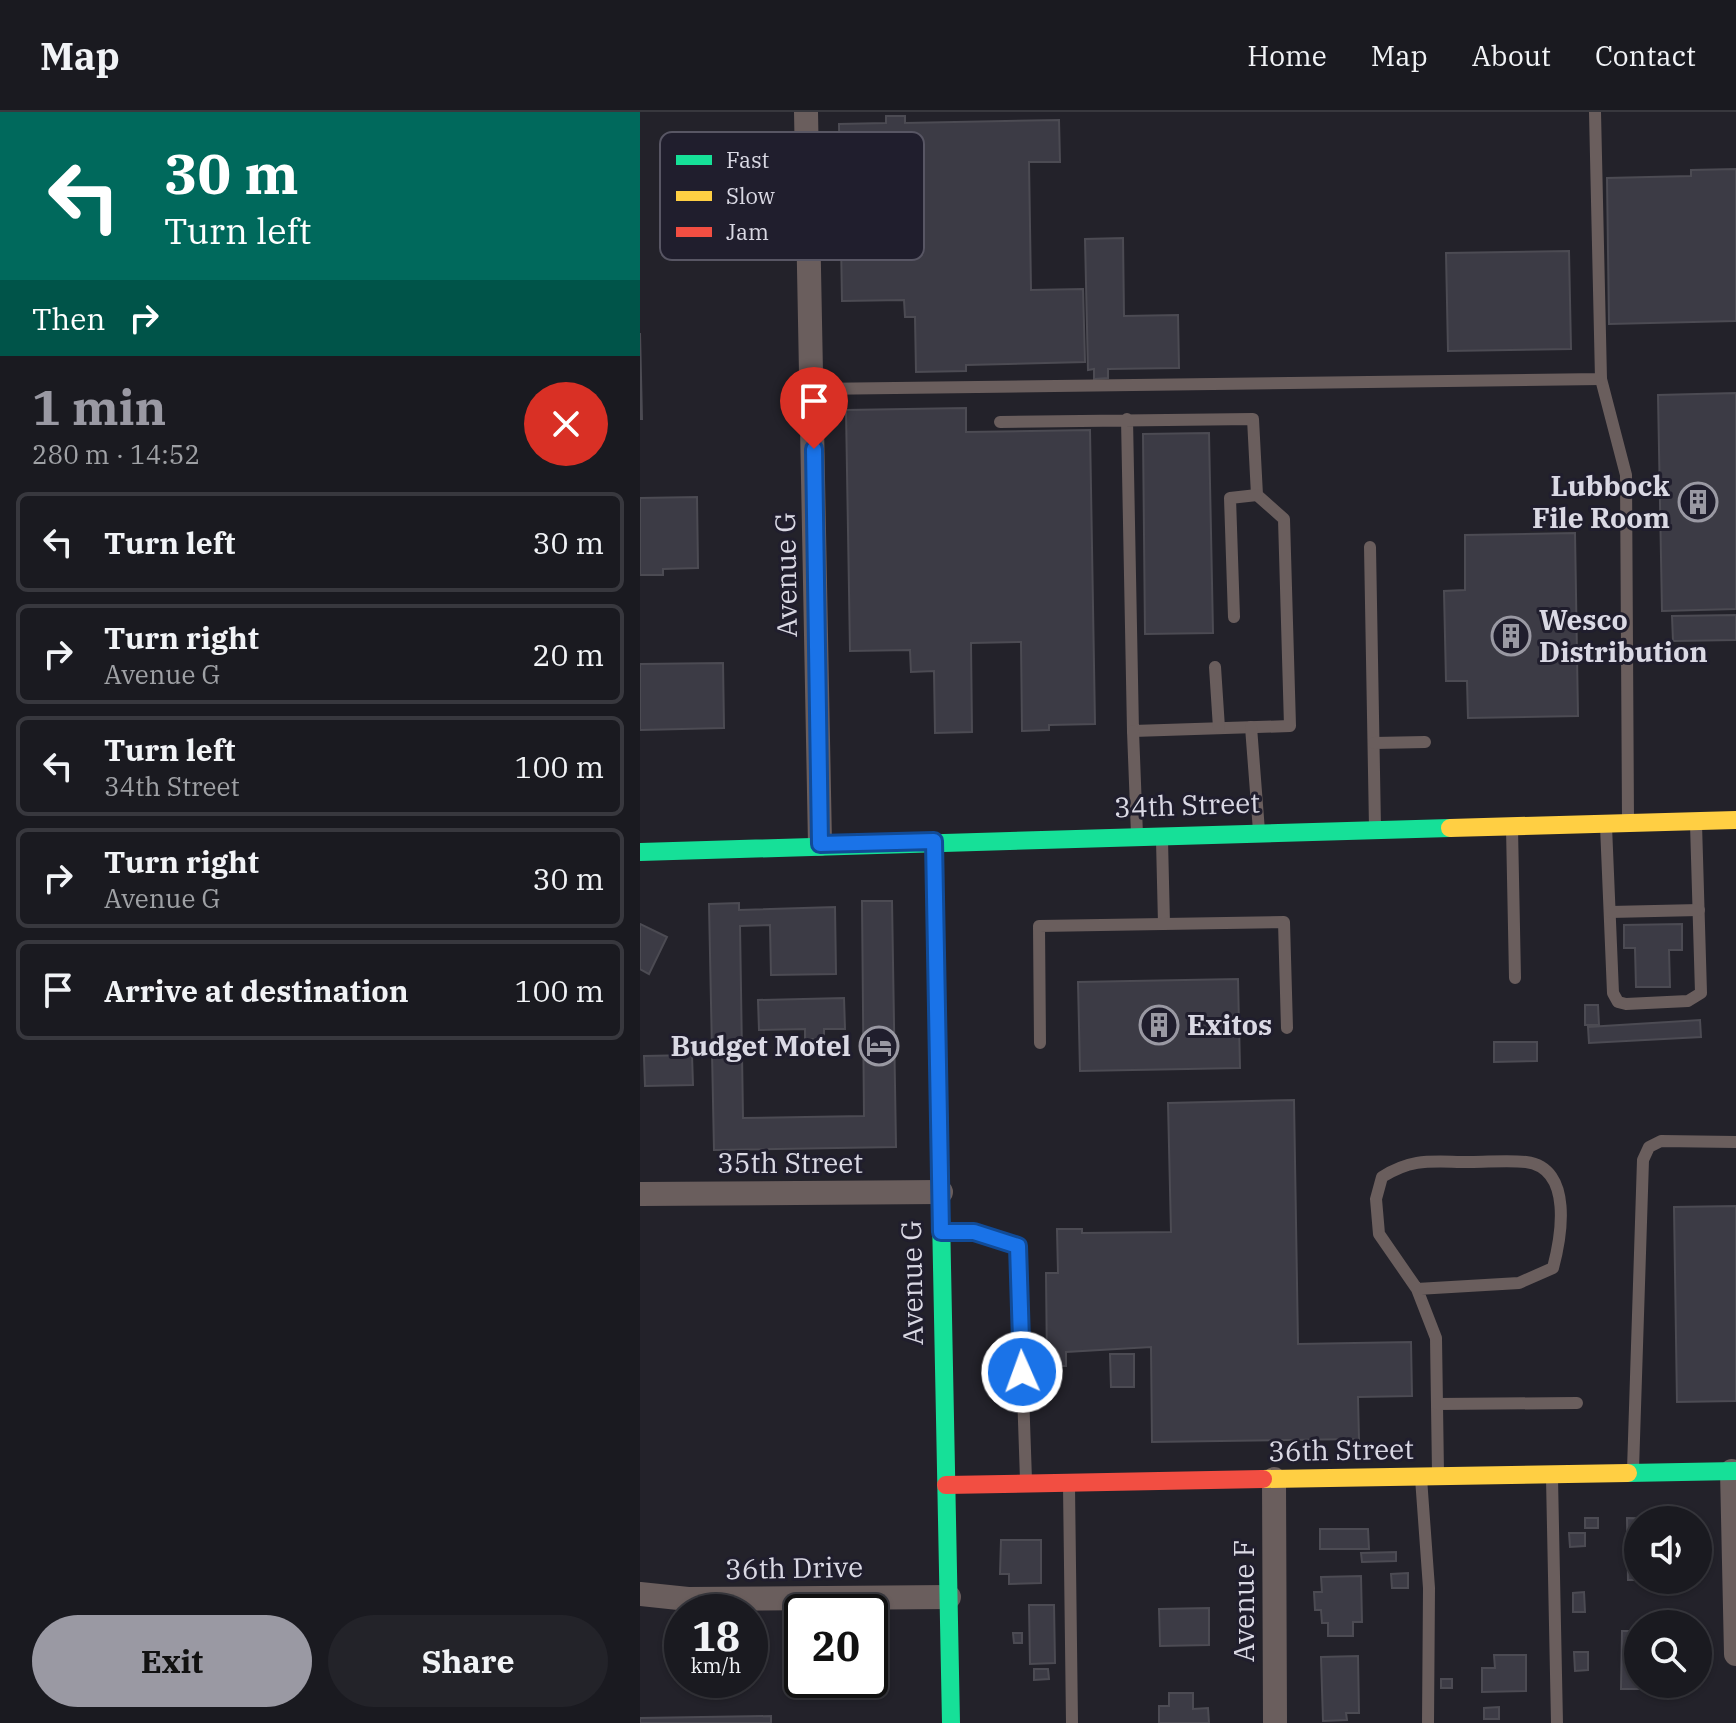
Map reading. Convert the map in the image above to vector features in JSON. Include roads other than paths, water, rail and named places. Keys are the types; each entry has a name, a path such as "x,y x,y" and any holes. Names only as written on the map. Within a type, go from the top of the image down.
{"street":[{"name":"Avenue G","path":"806,112 807,132"},
{"name":"Avenue G","path":"810,260 820,844"},
{"name":"34th Street","path":"640,852 1259,831 1736,820"},
{"path":"640,832 707,849"},
{"name":"Avenue G","path":"934,841 951,1723"},
{"path":"640,869 707,849"},
{"name":"35th Street","path":"640,1194 941,1192"},
{"path":"1734,1471 1736,1654"},
{"name":"36th Street","path":"946,1485 1734,1471"},
{"name":"Avenue F","path":"1274,1479 1275,1723"},
{"name":"36th Drive","path":"640,1594 688,1599 949,1597"}],"lane":[{"path":"1595,112 1601,379 1626,475 1628,822"},
{"path":"813,389 1601,379"},
{"path":"1127,419 1137,835"},
{"path":"1000,422 1253,419 1257,495 1284,519 1290,726 1133,731"},
{"path":"1234,617 1230,498 1257,495"},
{"path":"1370,547 1375,828"},
{"path":"1215,667 1219,728"},
{"path":"1251,727 1259,831"},
{"path":"1374,743 1425,742"},
{"path":"1606,823 1613,993 1618,1002 1626,1004 1688,1001 1701,993 1696,821"},
{"path":"1511,825 1515,978"},
{"path":"1161,834 1164,924"},
{"path":"1610,912 1699,910"},
{"path":"1040,1043 1039,926 1284,922 1287,1028"},
{"path":"1632,1473 1643,1160 1649,1147 1661,1141 1736,1142"},
{"path":"1417,1289 1519,1283 1553,1268 1562,1231 1562,1202 1547,1174 1529,1162 1405,1162 1382,1177 1376,1199 1379,1234 1417,1289 1436,1338 1437,1404 1430,1476 1428,1723"},
{"path":"941,1232 974,1232 1018,1246 1026,1483"},
{"path":"1437,1404 1577,1403"},
{"path":"1552,1474 1557,1723"},
{"path":"1069,1482 1072,1723"}],"place":[{"name":"Lubbock File Room","path":"1698,502"},
{"name":"Wesco Distribution","path":"1511,636"},
{"name":"Exitos","path":"1159,1025"},
{"name":"Budget Motel","path":"879,1046"}]}
